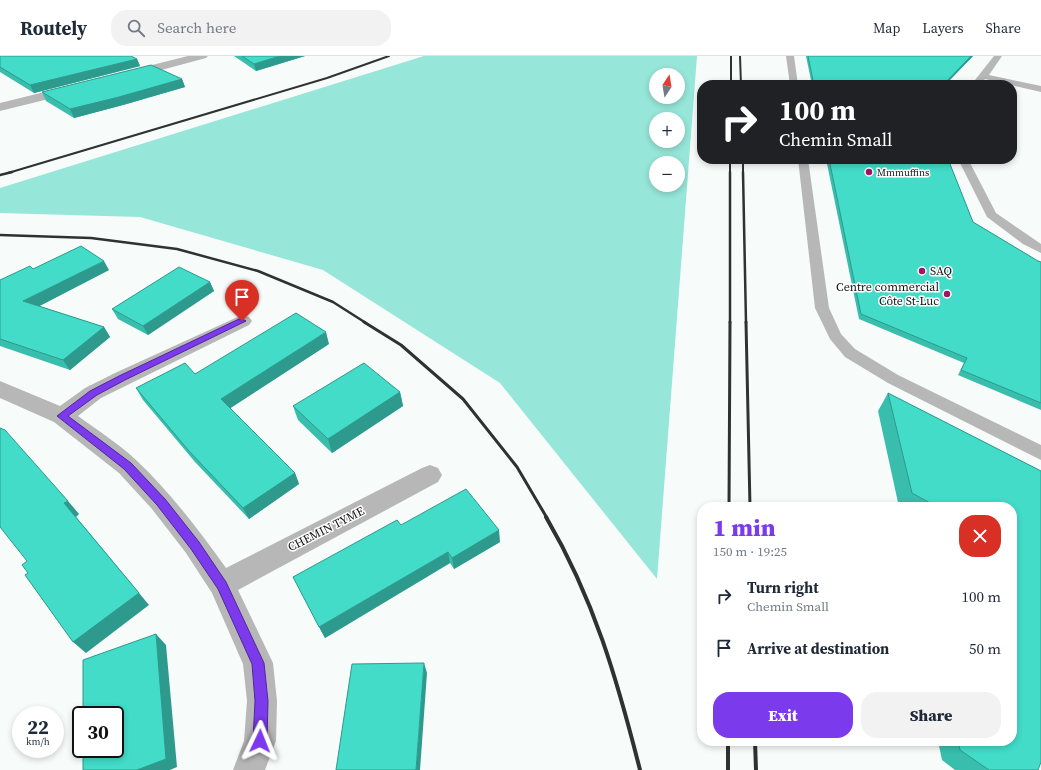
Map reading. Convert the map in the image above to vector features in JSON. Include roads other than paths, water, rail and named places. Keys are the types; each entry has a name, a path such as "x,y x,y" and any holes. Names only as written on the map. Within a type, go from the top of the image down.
{"street":[{"path":"120,77 173,59 202,56"},
{"path":"2,105 82,86"},
{"path":"62,416 94,393 122,378 242,321"},
{"path":"0,389 62,416 127,466 161,502 195,545 222,585 258,663 262,701 260,741 249,770"},
{"name":"CHEMIN TYME","path":"222,585 247,570 430,475"}],"lane":[{"path":"790,56 793,80"},
{"path":"979,80 998,56"},
{"path":"983,76 1001,80"},
{"path":"1017,84 1041,89"},
{"path":"804,164 822,308 835,336 850,354 893,380 1041,453"},
{"path":"966,164 992,216 1041,249"}],"railway":[{"path":"8,173 327,78 389,56"},
{"path":"731,56 731,80"},
{"path":"740,56 741,80"},
{"path":"730,164 730,322"},
{"path":"743,164 743,172"},
{"path":"8,173 12,172"},
{"path":"743,172 746,323"},
{"path":"0,175 8,173"},
{"path":"0,235 91,238 177,249 258,271 333,302 366,323"},
{"path":"364,322 401,345 463,399 517,467 547,518"},
{"path":"729,502 730,322"},
{"path":"746,322 750,502"},
{"path":"546,517 578,578 591,609 613,672 640,770"},
{"path":"728,746 728,770"},
{"path":"755,746 756,770"}],"place":[{"name":"Mmmuffins","path":"869,172"},
{"name":"SAQ","path":"922,271"},
{"name":"Centre commercial Côte St-Luc","path":"947,294"}]}
